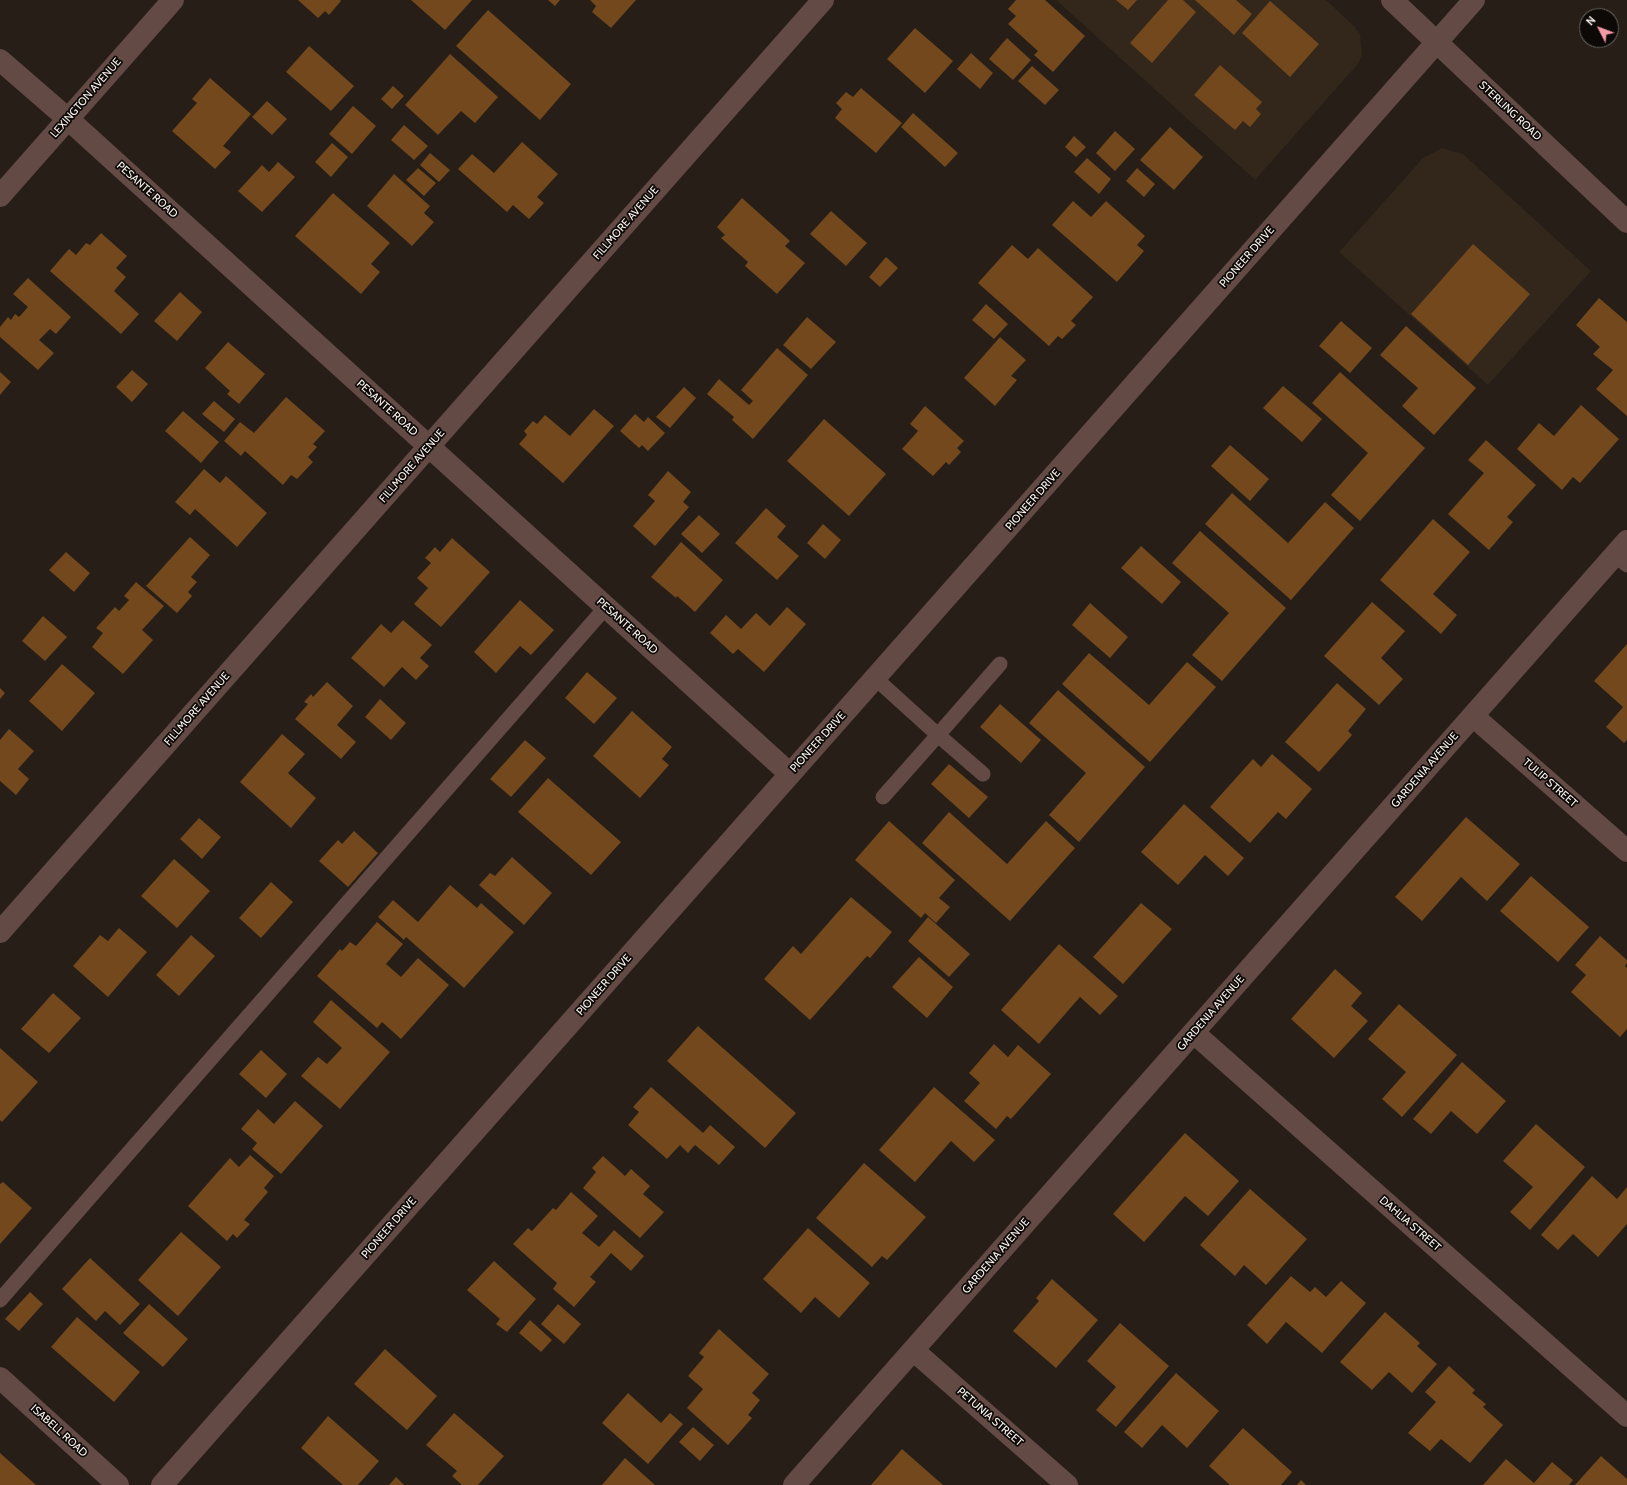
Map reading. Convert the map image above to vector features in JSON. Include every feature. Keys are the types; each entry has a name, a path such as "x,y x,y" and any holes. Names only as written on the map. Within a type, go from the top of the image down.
{"street":[{"name":"LEXINGTON AVENUE","path":"0,196 173,0"},
{"name":"FILLMORE AVENUE","path":"0,932 823,0"},
{"name":"STERLING ROAD","path":"1392,0 1627,222"},
{"name":"PIONEER DRIVE","path":"162,1485 1474,0"},
{"name":"PESANTE ROAD","path":"0,60 68,119 790,774"},
{"name":"GARDENIA AVENUE","path":"794,1485 1473,716 1623,554"},
{"name":"TULIP STREET","path":"1473,716 1627,851"},
{"name":"DAHLIA STREET","path":"1194,1033 1627,1416"},
{"name":"PETUNIA STREET","path":"913,1350 1067,1485"},
{"name":"ISABELL ROAD","path":"0,1378 118,1485"}],"lane":[{"path":"0,1300 606,607"},
{"path":"883,797 1000,664"},
{"path":"875,678 983,774"}],"shaded area":[{"path":"1056,0 1326,0 1354,26 1360,34 1362,55 1357,65 1255,180"},
{"path":"1442,148 1463,154 1591,271 1488,385 1339,252 1423,158"}],"building":[{"path":"298,0 341,1 329,15 325,11 318,18"},
{"path":"411,0 472,0 445,30"},
{"path":"548,0 560,0 555,6"},
{"path":"590,0 636,0 611,28 592,12 596,6"},
{"path":"1016,0 1045,0 1085,36 1053,72 1034,55 1038,51 1008,24 1016,16 1008,9"},
{"path":"1116,0 1137,0 1128,10"},
{"path":"1168,0 1183,0 1196,12 1152,63 1130,43"},
{"path":"1195,0 1236,0 1252,14 1234,35"},
{"path":"1270,1 1319,44 1290,77 1242,33"},
{"path":"488,10 571,84 540,120 456,46"},
{"path":"915,28 953,61 925,93 887,59"},
{"path":"1007,38 1031,60 1013,80 989,59"},
{"path":"309,46 354,86 331,111 286,72"},
{"path":"971,53 993,73 980,89 957,69"},
{"path":"450,54 498,97 475,123 461,111 438,135 405,105"},
{"path":"1220,65 1262,102 1256,109 1261,114 1250,127 1243,121 1235,130 1194,95"},
{"path":"1032,66 1059,90 1045,105 1018,81"},
{"path":"210,78 251,114 223,146 231,152 215,169 172,131 197,103 192,99"},
{"path":"393,86 404,96 392,109 381,99"},
{"path":"861,88 902,123 876,153 835,118 842,109 836,103 846,92 853,97"},
{"path":"267,101 287,119 272,135 252,117"},
{"path":"353,106 376,126 352,154 329,134"},
{"path":"913,113 958,153 945,167 901,127"},
{"path":"404,125 428,146 414,160 391,140"},
{"path":"1170,127 1203,157 1174,190 1140,160"},
{"path":"1115,131 1135,149 1115,171 1096,153"},
{"path":"1074,136 1086,147 1076,157 1065,147"},
{"path":"522,142 558,174 537,197 544,203 529,219 513,205 507,212 458,169 472,154 494,173"},
{"path":"332,143 348,157 331,177 315,162"},
{"path":"430,153 450,170 439,182 420,165"},
{"path":"1087,158 1111,179 1099,194 1074,172"},
{"path":"278,162 295,177 262,212 238,191 262,165 269,172"},
{"path":"418,168 436,183 424,196 406,180"},
{"path":"1137,168 1155,184 1144,197 1126,181"},
{"path":"394,174 430,206 424,213 434,222 412,246 367,206"},
{"path":"333,193 390,243 371,264 380,272 361,294 295,236"},
{"path":"742,198 790,241 785,246 805,263 777,294 745,266 748,262 721,238 725,235 717,227"},
{"path":"1073,201 1091,217 1106,201 1145,236 1137,245 1144,251 1117,282 1052,225"},
{"path":"831,211 867,243 846,266 810,234"},
{"path":"101,233 127,256 116,268 126,277 114,291 139,314 121,334 50,271 69,249 76,255 86,243 90,245"},
{"path":"1473,244 1530,294 1468,365 1411,314"},
{"path":"1012,245 1028,259 1038,248 1093,297 1071,321 1076,325 1062,339 1058,336 1049,346 978,283"},
{"path":"886,257 898,268 880,287 869,277"},
{"path":"28,278 71,317 56,334 50,329 39,340 54,353 38,370 0,337 0,327 8,317 11,320 15,314 19,317 28,307 13,294"},
{"path":"180,292 202,312 177,341 154,321"},
{"path":"1599,298 1627,322 1627,416 1596,389 1613,370 1593,354 1600,347 1576,325"},
{"path":"986,304 1008,324 994,339 972,320"},
{"path":"807,317 836,342 811,369 783,345"},
{"path":"1341,321 1372,348 1350,373 1319,346"},
{"path":"1406,326 1476,388 1434,435 1402,406 1418,388 1380,355"},
{"path":"1000,337 1026,360 1011,376 1017,380 995,406 964,378"},
{"path":"228,342 265,374 239,404 227,394 230,391 205,368"},
{"path":"777,348 808,375 753,439 732,420 734,417 707,394 719,379 749,405 753,401 741,390"},
{"path":"132,370 148,384 132,402 116,387"},
{"path":"0,372 11,382 0,395"},
{"path":"1340,372 1425,448 1360,521 1331,495 1368,453 1312,403"},
{"path":"1283,386 1322,419 1302,442 1263,408"},
{"path":"684,387 696,398 670,428 656,417"},
{"path":"286,397 325,431 313,444 317,447 308,457 313,462 297,479 291,475 283,485 245,451 241,456 224,441 240,422 254,433"},
{"path":"214,401 235,419 224,432 202,414"},
{"path":"1581,405 1619,439 1580,483 1573,477 1562,490 1517,449 1539,423 1554,436"},
{"path":"925,406 964,441 957,448 961,452 949,465 946,462 933,476 902,449 918,431 910,424"},
{"path":"594,409 614,426 563,483 519,444 527,435 524,431 533,421 537,424 545,415 570,436"},
{"path":"183,411 219,442 201,463 165,431"},
{"path":"635,414 644,422 648,417 665,433 648,451 642,445 639,448 620,431"},
{"path":"824,419 886,474 849,516 787,461"},
{"path":"1486,440 1536,485 1507,517 1513,522 1489,550 1448,514 1484,473 1468,460"},
{"path":"1230,445 1269,479 1250,501 1211,466"},
{"path":"204,469 220,483 226,476 267,513 237,547 195,509 190,515 175,502"},
{"path":"668,471 691,492 683,502 689,507 655,546 633,526 655,501 648,495"},
{"path":"1232,493 1288,543 1325,502 1354,528 1291,600 1205,524"},
{"path":"766,508 786,526 777,537 799,556 777,580 735,543"},
{"path":"699,515 720,534 702,553 681,534"},
{"path":"1433,519 1470,552 1433,594 1457,615 1441,634 1380,580"},
{"path":"823,524 841,540 825,559 807,543"},
{"path":"1200,531 1286,608 1222,681 1192,655 1229,613 1172,563"},
{"path":"190,537 210,555 191,577 197,582 188,592 192,596 177,613 146,586"},
{"path":"452,538 490,572 441,627 414,604 428,588 417,578 431,563 425,558 435,547 440,552"},
{"path":"681,542 723,580 695,612 677,596 676,598 651,577"},
{"path":"1141,546 1181,582 1162,604 1121,568"},
{"path":"66,552 90,573 74,592 49,570"},
{"path":"136,582 164,606 142,630 153,640 123,674 92,647 103,633 96,628 115,607 119,611 129,600 124,596"},
{"path":"520,600 554,630 531,655 520,646 496,673 474,652"},
{"path":"1372,602 1405,631 1381,658 1403,679 1379,705 1324,656"},
{"path":"1090,603 1128,637 1110,658 1072,625"},
{"path":"787,607 806,624 764,672 738,649 733,654 710,633 726,615 741,629 756,613 770,626"},
{"path":"43,616 67,637 45,661 22,641"},
{"path":"403,620 432,645 420,658 429,666 416,680 402,667 384,687 351,658 381,624 391,633"},
{"path":"1627,644 1627,740 1624,743 1606,727 1623,707 1594,681"},
{"path":"1089,653 1149,705 1187,662 1216,687 1150,762 1062,684"},
{"path":"62,664 95,693 62,731 29,701"},
{"path":"587,672 617,698 594,724 565,698"},
{"path":"327,682 353,706 337,725 356,742 341,759 295,719 308,704 304,702 311,694 313,697"},
{"path":"1337,683 1366,709 1348,731 1352,735 1319,772 1285,742"},
{"path":"0,688 5,693 0,699"},
{"path":"1058,690 1145,767 1079,842 1049,815 1086,773 1029,723"},
{"path":"380,699 406,723 391,740 365,717"},
{"path":"1000,704 1041,740 1021,763 980,727"},
{"path":"632,711 672,747 662,759 669,765 640,798 593,756"},
{"path":"9,729 34,751 18,769 29,779 16,795 0,781 0,740"},
{"path":"282,734 305,754 288,773 316,798 291,828 240,782"},
{"path":"525,740 546,758 511,797 490,779"},
{"path":"1272,754 1312,789 1286,819 1278,812 1250,843 1210,807 1253,759 1261,767"},
{"path":"949,764 988,797 969,818 931,784"},
{"path":"548,778 621,842 591,875 518,812"},
{"path":"1184,804 1244,858 1228,876 1205,855 1178,885 1141,852"},
{"path":"949,812 1007,864 1046,821 1075,848 1010,921 922,843"},
{"path":"1466,817 1520,864 1487,901 1461,877 1422,921 1395,897"},
{"path":"199,818 221,837 202,859 180,839"},
{"path":"889,821 955,880 939,898 950,907 936,923 925,913 921,918 855,860"},
{"path":"354,831 378,853 348,887 319,861 338,840 342,844"},
{"path":"512,857 552,893 524,925 479,885 490,873 495,876"},
{"path":"174,859 210,891 177,928 141,896"},
{"path":"1531,876 1589,927 1558,962 1500,911"},
{"path":"271,882 293,902 261,938 239,918"},
{"path":"450,885 477,908 481,903 514,932 464,988 406,937 404,940 378,917 393,900 418,922"},
{"path":"851,897 892,932 870,958 867,956 810,1020 764,979 793,946 801,954"},
{"path":"1141,903 1172,929 1123,984 1093,957"},
{"path":"928,917 970,954 949,977 908,941"},
{"path":"377,922 403,944 386,964 401,977 418,958 449,985 401,1039 382,1022 377,1028 317,976 340,949 342,951 350,942 356,946"},
{"path":"119,928 147,952 108,997 73,966 100,935 108,941"},
{"path":"191,935 215,956 179,996 156,975"},
{"path":"1600,936 1627,960 1625,966 1627,968 1627,1029 1620,1037 1571,992 1586,975 1575,965"},
{"path":"1059,944 1118,996 1100,1015 1080,997 1039,1044 1001,1010"},
{"path":"919,957 953,987 927,1018 892,987"},
{"path":"1335,969 1362,993 1351,1006 1368,1021 1334,1058 1291,1019"},
{"path":"53,993 81,1018 49,1053 21,1029"},
{"path":"331,1000 390,1052 340,1109 301,1076 318,1057 327,1064 342,1048 313,1022"},
{"path":"1399,1004 1457,1055 1402,1117 1382,1099 1406,1072 1368,1039"},
{"path":"698,1026 796,1113 765,1148 667,1061"},
{"path":"994,1044 1008,1057 1018,1045 1051,1074 1011,1119 1007,1116 996,1129 964,1101 980,1083 969,1073"},
{"path":"0,1048 38,1082 2,1122 0,1120"},
{"path":"261,1050 287,1074 266,1098 239,1074"},
{"path":"1462,1062 1506,1101 1477,1134 1451,1111 1431,1134 1413,1119"},
{"path":"651,1087 703,1133 710,1125 735,1147 719,1165 695,1145 688,1153 680,1145 667,1159 628,1125 639,1112 633,1107"},
{"path":"934,1087 995,1140 974,1162 951,1141 915,1182 879,1150"},
{"path":"295,1101 323,1126 281,1174 252,1149 257,1143 241,1129 258,1109 274,1124"},
{"path":"1536,1124 1585,1167 1530,1230 1510,1212 1533,1187 1503,1161"},
{"path":"1185,1133 1239,1181 1208,1216 1185,1196 1144,1242 1113,1214"},
{"path":"250,1155 274,1176 264,1188 268,1192 244,1220 250,1224 237,1238 233,1234 227,1241 188,1206 230,1158 239,1167"},
{"path":"603,1156 625,1176 631,1169 650,1186 643,1194 664,1212 640,1238 583,1188 596,1172 592,1168"},
{"path":"864,1163 926,1217 887,1260 882,1256 872,1267 816,1218"},
{"path":"1592,1176 1617,1199 1627,1187 1627,1224 1598,1257 1573,1234 1558,1250 1541,1235"},
{"path":"3,1182 32,1208 0,1244 0,1184"},
{"path":"1250,1189 1307,1239 1266,1285 1244,1265 1235,1276 1200,1245"},
{"path":"571,1192 598,1216 582,1233 599,1247 614,1230 644,1256 631,1271 611,1253 590,1277 596,1282 574,1307 553,1289 557,1283 513,1244 528,1228 532,1231 553,1208 556,1210"},
{"path":"808,1228 870,1283 839,1318 815,1297 801,1313 763,1279"},
{"path":"181,1232 221,1267 178,1316 138,1280"},
{"path":"90,1258 140,1304 120,1325 105,1311 96,1321 62,1289"},
{"path":"494,1261 536,1299 507,1332 496,1324 500,1319 467,1290"},
{"path":"1291,1276 1310,1292 1315,1287 1326,1297 1341,1281 1366,1303 1322,1353 1286,1322 1267,1344 1247,1325"},
{"path":"1052,1279 1098,1320 1056,1368 1013,1331 1039,1301 1036,1298"},
{"path":"30,1292 43,1304 19,1331 5,1319"},
{"path":"149,1304 188,1339 163,1367 123,1333"},
{"path":"558,1304 581,1324 564,1344 541,1324"},
{"path":"1385,1312 1420,1343 1417,1346 1437,1364 1412,1393 1389,1372 1372,1390 1340,1362"},
{"path":"77,1317 140,1372 114,1402 51,1347"},
{"path":"530,1320 552,1340 541,1352 519,1333"},
{"path":"1120,1323 1169,1366 1116,1427 1096,1410 1116,1387 1087,1361"},
{"path":"719,1329 769,1374 752,1393 760,1400 748,1415 752,1418 728,1445 687,1408 703,1389 688,1376 704,1357 699,1353"},
{"path":"385,1349 437,1396 407,1430 354,1384"},
{"path":"1449,1366 1475,1390 1472,1393 1486,1404 1483,1407 1503,1425 1470,1463 1441,1439 1430,1451 1408,1433 1436,1402 1425,1392"},
{"path":"1176,1373 1219,1411 1187,1448 1162,1425 1142,1448 1124,1432"},
{"path":"628,1393 661,1423 670,1413 683,1424 648,1464 602,1423"},
{"path":"454,1413 504,1456 478,1485 462,1485 452,1476 457,1471 426,1445"},
{"path":"328,1416 379,1461 358,1485 343,1485 301,1448"},
{"path":"693,1427 714,1445 700,1461 679,1442"},
{"path":"1243,1428 1292,1472 1281,1485 1230,1485 1209,1466"},
{"path":"902,1449 943,1485 871,1485"},
{"path":"0,1453 36,1485 0,1485"},
{"path":"1601,1456 1627,1479 1627,1485 1575,1485"},
{"path":"625,1458 655,1485 602,1485"},
{"path":"1506,1459 1534,1483 1552,1462 1573,1480 1569,1485 1483,1485"},
{"path":"396,1477 404,1485 389,1485"},
{"path":"1301,1480 1306,1485 1297,1485"}]}
